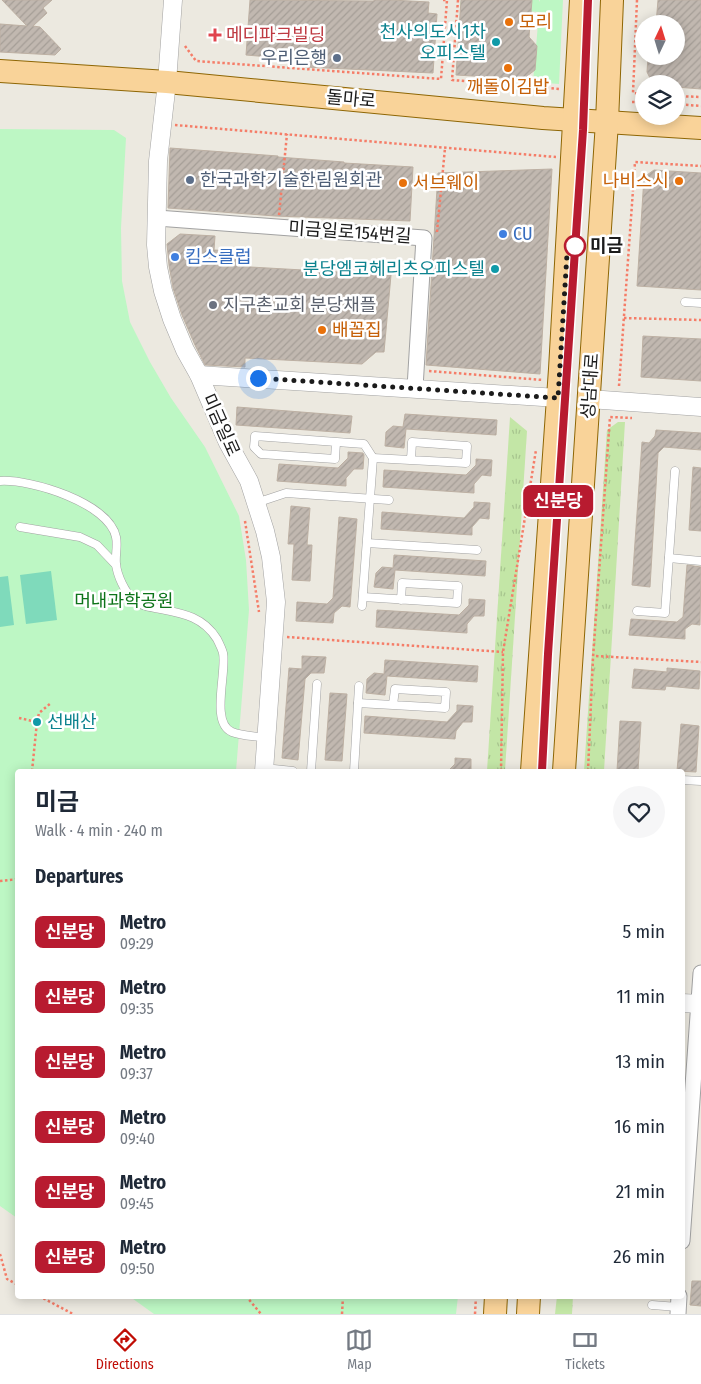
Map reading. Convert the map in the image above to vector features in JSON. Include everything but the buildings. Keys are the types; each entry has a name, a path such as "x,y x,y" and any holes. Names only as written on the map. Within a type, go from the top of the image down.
{"main road":[{"name":"성남대로","path":"532,769 550,391 575,120 581,0"},
{"name":"성남대로","path":"564,769 607,122 612,0"},
{"name":"돌마로","path":"0,71 167,82 575,120 701,128"},
{"path":"495,1314 496,1299"},
{"path":"528,1314 529,1299"}],"street":[{"name":"미금일로","path":"173,0 167,82 158,161 156,250 158,267 163,291 185,350 199,374 228,443 249,481 250,510 265,531 271,557 276,602 264,769"},
{"name":"미금일로154번길","path":"157,218 424,238 416,388"},
{"path":"199,374 416,388 550,391"},
{"path":"589,400 701,407"},
{"path":"685,1188 692,1089 694,1004 701,973"}],"lane":[{"path":"685,302 701,303"},
{"path":"336,442 334,459 261,454 254,447 255,436 364,444 373,458 363,601 401,600 457,603 458,586 402,583 401,600"},
{"path":"373,458 466,463 467,446 412,442 411,460"},
{"path":"637,611 665,613 675,471"},
{"path":"0,481 7,480 39,485 69,495 112,524 117,538 116,565 125,589 134,600 148,607 180,612 194,618 206,627 217,639 223,654 221,715 226,727 232,732 266,738"},
{"path":"250,510 286,493 389,500"},
{"path":"20,526 80,537 97,545 116,565"},
{"path":"367,543 477,550"},
{"path":"669,558 701,561"},
{"path":"311,769 317,684"},
{"path":"354,769 359,686"},
{"path":"358,703 444,708 446,692 395,689 393,705"},
{"path":"685,780 701,781"},
{"path":"652,1305 678,1306"}],"path":[{"path":"186,38 185,48 196,61 441,79 447,0 443,0"},
{"path":"458,0 452,80 548,88"},
{"path":"635,93 633,93 637,0"},
{"path":"685,96 701,97"},
{"path":"685,105 701,106"},
{"path":"167,124 541,156"},
{"path":"278,222 287,134"},
{"path":"436,233 445,148"},
{"path":"619,388 635,162 701,166"},
{"path":"624,318 701,320"},
{"path":"422,370 550,391"},
{"path":"588,769 593,658 610,417"},
{"path":"501,769 503,652 536,447"},
{"path":"250,510 261,621"},
{"path":"280,636 503,652"},
{"path":"596,656 701,662"},
{"path":"32,769 39,712 51,703"},
{"path":"19,718 37,722"},
{"path":"0,881 15,879"},
{"path":"0,1254 7,1280 15,1284"},
{"path":"44,1299 73,1314"},
{"path":"248,1299 261,1314"},
{"path":"342,1314 344,1299"},
{"path":"475,1314 476,1299"}],"green space":[{"path":"461,0 539,0 540,2 540,0 563,0 559,84 533,82 539,12 460,7"},
{"name":"머내과학공원","path":"0,129 114,130 126,138 121,228 122,281 130,322 171,398 205,447 239,516 246,560 249,610 236,769 15,769 15,1217 0,1206"},
{"path":"510,417 527,431 505,769 487,769"},
{"path":"618,422 625,422 604,769 584,769 607,430"},
{"path":"51,571 57,620 26,624 20,575"},
{"path":"8,576 14,625 0,627 0,577"},
{"path":"133,1299 458,1299 456,1314 154,1314"},
{"path":"557,1299 573,1299 572,1314 555,1314"}],"metro line":[{"name":"신분당","path":"542,769 562,433 583,130 588,0"}],"place":[{"name":"모리","path":"509,22"},
{"name":"메디파크빌딩","path":"215,35"},
{"name":"천사의도시1차 오피스텔","path":"496,42"},
{"name":"우리은행","path":"337,58"},
{"name":"깨돌이김밥","path":"508,68"},
{"name":"한국과학기술한림원회관","path":"190,180"},
{"name":"나비스시","path":"679,181"},
{"name":"서브웨이","path":"403,183"},
{"name":"CU","path":"503,234"},
{"name":"미금","path":"575,246"},
{"name":"킴스클럽","path":"175,257"},
{"name":"분당엠코헤리츠오피스텔","path":"495,269"},
{"name":"지구촌교회 분당채플","path":"213,305"},
{"name":"배꼽집","path":"322,330"},
{"name":"선배산","path":"37,722"}],"route":[{"path":"258,378 558,398 567,254 575,246"}]}
